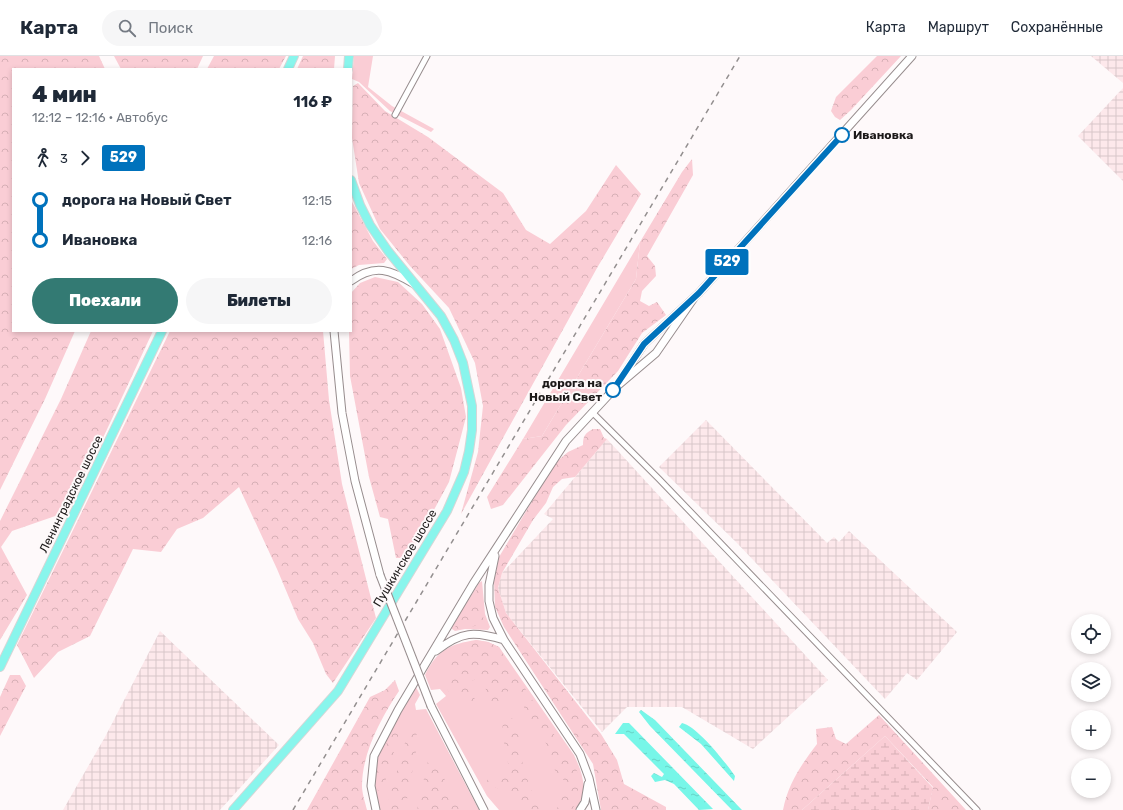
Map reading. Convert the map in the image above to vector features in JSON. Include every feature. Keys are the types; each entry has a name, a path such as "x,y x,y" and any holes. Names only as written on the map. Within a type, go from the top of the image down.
{"main road":[{"path":"288,68 294,56"},
{"name":"Пушкинское шоссе","path":"233,810 338,691 447,511 464,472 470,451 472,406 463,363 454,340 441,316 388,251 370,225 360,205 352,183"},
{"name":"Ленинградское шоссе","path":"0,667 162,332"}],"street":[{"path":"395,115 427,56"},
{"path":"616,387 636,354 652,335 694,298 912,56"},
{"path":"352,280 364,272 385,270 397,274 416,286"},
{"path":"376,810 371,786 374,756 398,710 555,454 616,387 645,364 663,344 694,298"},
{"path":"334,332 342,413 350,459 366,527 380,575 431,706 485,810"},
{"path":"652,335 661,337 663,344"},
{"path":"636,354 638,362 645,364"},
{"path":"592,412 659,479 977,810"},
{"path":"500,543 492,564 489,596 493,618 504,640 580,754 589,778 596,810"},
{"path":"432,654 446,643 470,633 486,635 504,640"},
{"path":"580,810 585,802 589,778"}],"shaded area":[{"path":"1091,56 1123,56 1123,83"},
{"path":"1123,88 1123,181 1078,136"},
{"path":"706,420 827,543 834,537 839,542 849,531 957,632 917,680 907,673 885,699 736,542 659,467"},
{"path":"607,439 828,680 753,749 682,707 627,707 602,732 506,613 498,588 502,573 553,519 544,514"},
{"path":"160,631 279,745 220,810 63,810 105,737"}],"green space":[{"path":"0,56 99,56 105,68 12,68 12,332 75,332 45,399 0,490"},
{"path":"114,56 203,56 197,68 120,68"},
{"path":"214,56 286,56 280,68 208,68"},
{"path":"303,56 335,56 334,68 297,68"},
{"path":"354,56 373,56 368,87 392,106 434,129 431,132 390,111 359,82 352,79"},
{"path":"877,56 901,56 851,110 840,120 835,117 831,111 836,97"},
{"path":"358,83 385,111 428,137 503,193 526,230 550,244 586,211 616,165 641,194 597,268 461,514 478,452 483,406 475,363 449,308 410,266 380,229 359,183 352,138 353,86"},
{"path":"692,159 693,175 647,256 655,266 656,276 642,291 640,301 649,306 657,302 666,315 642,333 618,371 566,425 503,505 491,509 487,497 523,439 542,436 636,279 640,242 682,172"},
{"path":"352,202 373,241 387,259 384,263 359,265 352,268"},
{"path":"640,242 636,279 542,436 523,439"},
{"path":"375,277 398,282 422,304 440,329 461,388 466,417 449,482 408,558 396,558 388,519 380,517 369,477 350,376 349,332 352,332 352,292 360,283"},
{"path":"91,332 153,332 102,440 64,513 12,531 1,547 27,595 0,640 0,521 61,399"},
{"path":"170,332 323,332 329,400 342,484 376,618 333,683 326,674 313,643 298,619 277,569 239,487 203,518 177,529 161,552 133,549 90,636 58,652 34,678 17,645"},
{"path":"593,429 600,429 604,438 607,439 575,477 562,479 553,487 546,503 533,520 502,573 498,588 506,613 601,734 617,760 624,784 666,807 666,810 601,810 593,764 504,627 495,607 494,581 499,557 554,464 568,452 583,445 585,435"},
{"path":"482,581 485,614 490,627 488,630 465,629 455,631 452,629 452,626 479,583"},
{"path":"479,586 481,590 480,602 484,621 481,625 456,629 455,627"},
{"path":"476,640 488,642 499,647 574,755 580,769 583,782 582,796 576,810 499,810 487,796 436,704 446,696 440,689 431,690 425,675 434,660 445,650 452,646"},
{"path":"476,640 488,642 499,647 577,771 578,791 572,810 555,810 559,806 565,781 557,774 551,763 549,749 543,738 526,720 524,706 513,686 506,693 506,701 502,706 494,706 487,700 485,682 477,678 470,682 470,690 476,701 474,709 469,708 460,698 448,691 449,674 455,654 464,644"},
{"path":"10,675 20,675 26,686 0,736 0,697"},
{"path":"395,680 399,691 379,724 365,761 362,786 367,810 307,810 370,697 385,690"},
{"path":"416,687 420,695 415,704 416,710 426,709 479,810 379,810 375,797 373,778 376,763 385,741"},
{"path":"506,710 514,721 521,723 519,749 526,776 538,807 545,810 521,810 525,808 519,798 486,783 488,779 499,776 507,777 509,772 503,733"},
{"path":"879,715 966,810 928,810 933,787 885,736 802,810 783,810 788,792 796,775 817,744 816,729 832,727 836,739 846,744"},
{"path":"393,727 398,730 398,738 383,789 378,792 377,768"},
{"path":"408,732 416,732 418,741 405,810 386,810"},
{"path":"885,736 933,788 928,810 802,810"},
{"path":"428,761 437,764 460,810 417,810"}],"water":[{"path":"641,710 655,720 742,810 732,810 650,726 639,712"},
{"path":"623,723 629,723 713,809 699,810 674,784 665,780 655,782 651,776 654,773 662,777 664,774 624,734 615,734"},
{"path":"682,723 695,731 711,746 735,776 734,781 701,744 679,727"}],"railway":[{"path":"293,810 740,56"}],"bus line":[{"name":"529","path":"613,390 636,354 652,335 699,293 842,135"}],"place":[{"name":"Ивановка","path":"842,135"},
{"name":"дорога на Новый Свет","path":"613,390"}]}
